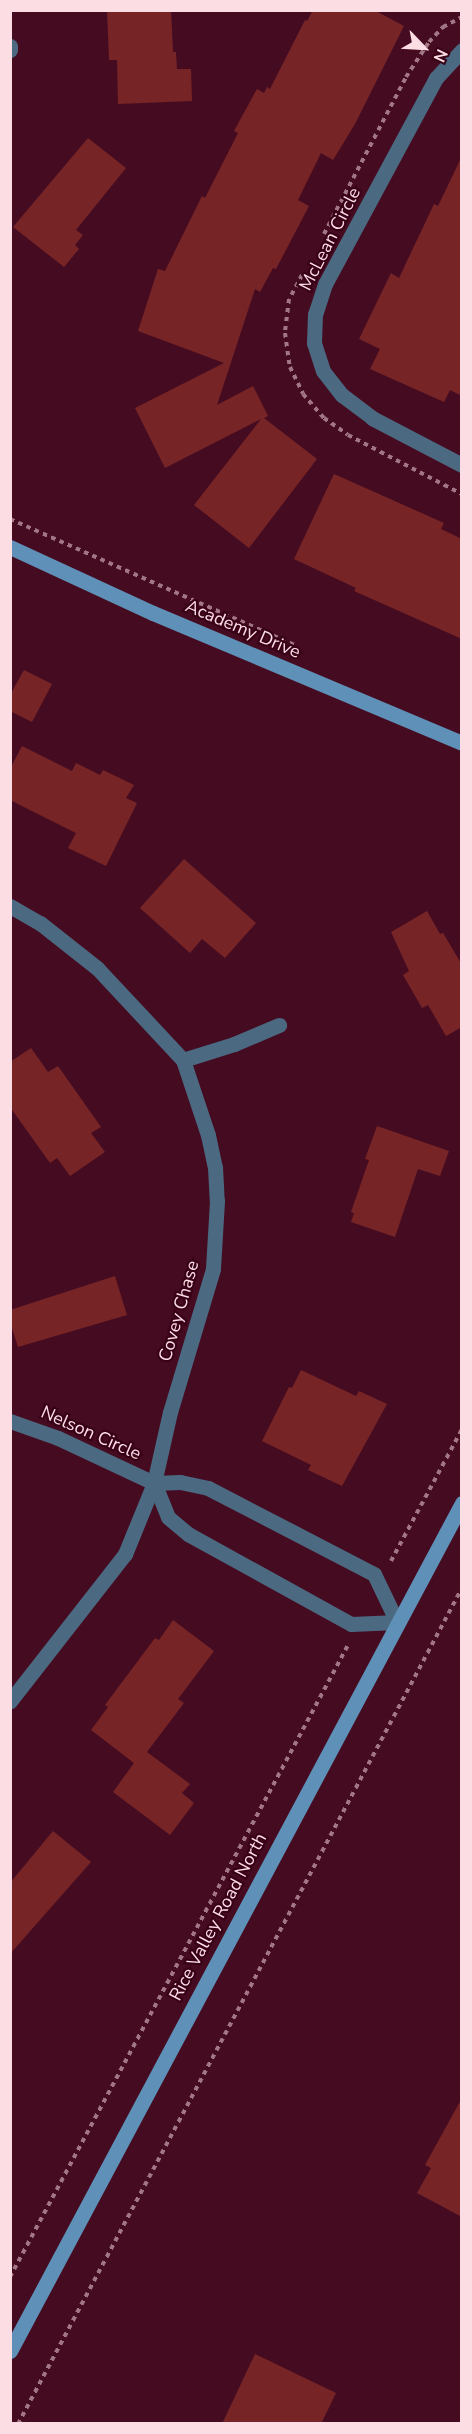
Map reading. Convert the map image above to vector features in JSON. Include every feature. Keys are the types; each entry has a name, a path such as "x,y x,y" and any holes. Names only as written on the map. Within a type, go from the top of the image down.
{"street":[{"name":"McLean Circle","path":"462,50 436,78 325,284 315,314 314,343 323,371 342,395 372,418 462,465"},
{"name":"Academy Drive","path":"10,547 153,613 462,743"},
{"name":"Covey Chase","path":"10,906 40,923 97,968 183,1060 208,1135 214,1167 216,1234 213,1269 170,1412 154,1483 125,1554 10,1701"},
{"path":"183,1060 234,1044 279,1025"},
{"name":"Nelson Circle","path":"10,1421 58,1438 154,1483"},
{"path":"180,1482 208,1488 374,1574 378,1584 397,1622 351,1624 188,1534 168,1517 154,1483 180,1482"},
{"name":"Rice Valley Road North","path":"10,2351 462,1503"}],"path":[{"path":"10,519 301,648"},
{"path":"378,1584 462,1429"},
{"path":"18,2424 462,1588"},
{"path":"10,2277 359,1623"}],"building":[{"path":"107,10 171,10 173,52 176,52 177,69 191,69 192,101 118,104 117,60 109,60"},
{"path":"313,10 374,10 404,26 355,124 333,160 321,153 298,200 309,206 276,269 273,268 260,292 255,289 217,405 253,386 268,416 264,418 317,459 249,548 194,505 261,419 165,468 135,408 224,363 138,331 158,269 165,271 202,196 205,198 238,133 234,131 257,89 264,93 267,87 270,89 305,20 307,21"},
{"path":"88,138 126,168 76,230 83,235 75,245 79,249 64,267 13,227"},
{"path":"462,156 462,396 450,390 444,402 370,369 380,349 359,339 391,273 399,278 434,204 438,206"},
{"path":"334,474 444,523 441,529 462,539 462,639 354,591 356,588 294,559"},
{"path":"24,670 52,684 32,722 10,711 10,695"},
{"path":"22,746 72,771 76,763 100,775 103,770 134,785 126,798 137,803 106,866 68,848 76,833 10,800 10,769"},
{"path":"184,859 256,923 225,958 202,939 190,953 140,908"},
{"path":"427,911 462,965 462,1027 446,1036 428,1005 422,1008 403,975 409,971 391,932"},
{"path":"31,1048 48,1072 58,1066 101,1127 91,1133 105,1152 70,1176 57,1158 50,1163 10,1107 10,1062"},
{"path":"377,1126 449,1151 440,1176 418,1169 395,1237 351,1222 354,1213 351,1212 369,1160 365,1159"},
{"path":"115,1276 127,1315 18,1347 10,1322 10,1310"},
{"path":"301,1370 356,1396 359,1391 387,1404 342,1486 308,1470 311,1465 262,1441 289,1387 292,1388"},
{"path":"173,1620 214,1651 178,1699 184,1703 147,1752 190,1784 182,1793 194,1803 170,1835 113,1792 134,1763 91,1730 108,1707 105,1705 155,1638 159,1640"},
{"path":"53,1831 91,1862 10,1954 10,1883"},
{"path":"462,2098 462,2217 417,2193 431,2168 425,2165"},
{"path":"255,2354 336,2393 321,2424 222,2424"}]}
